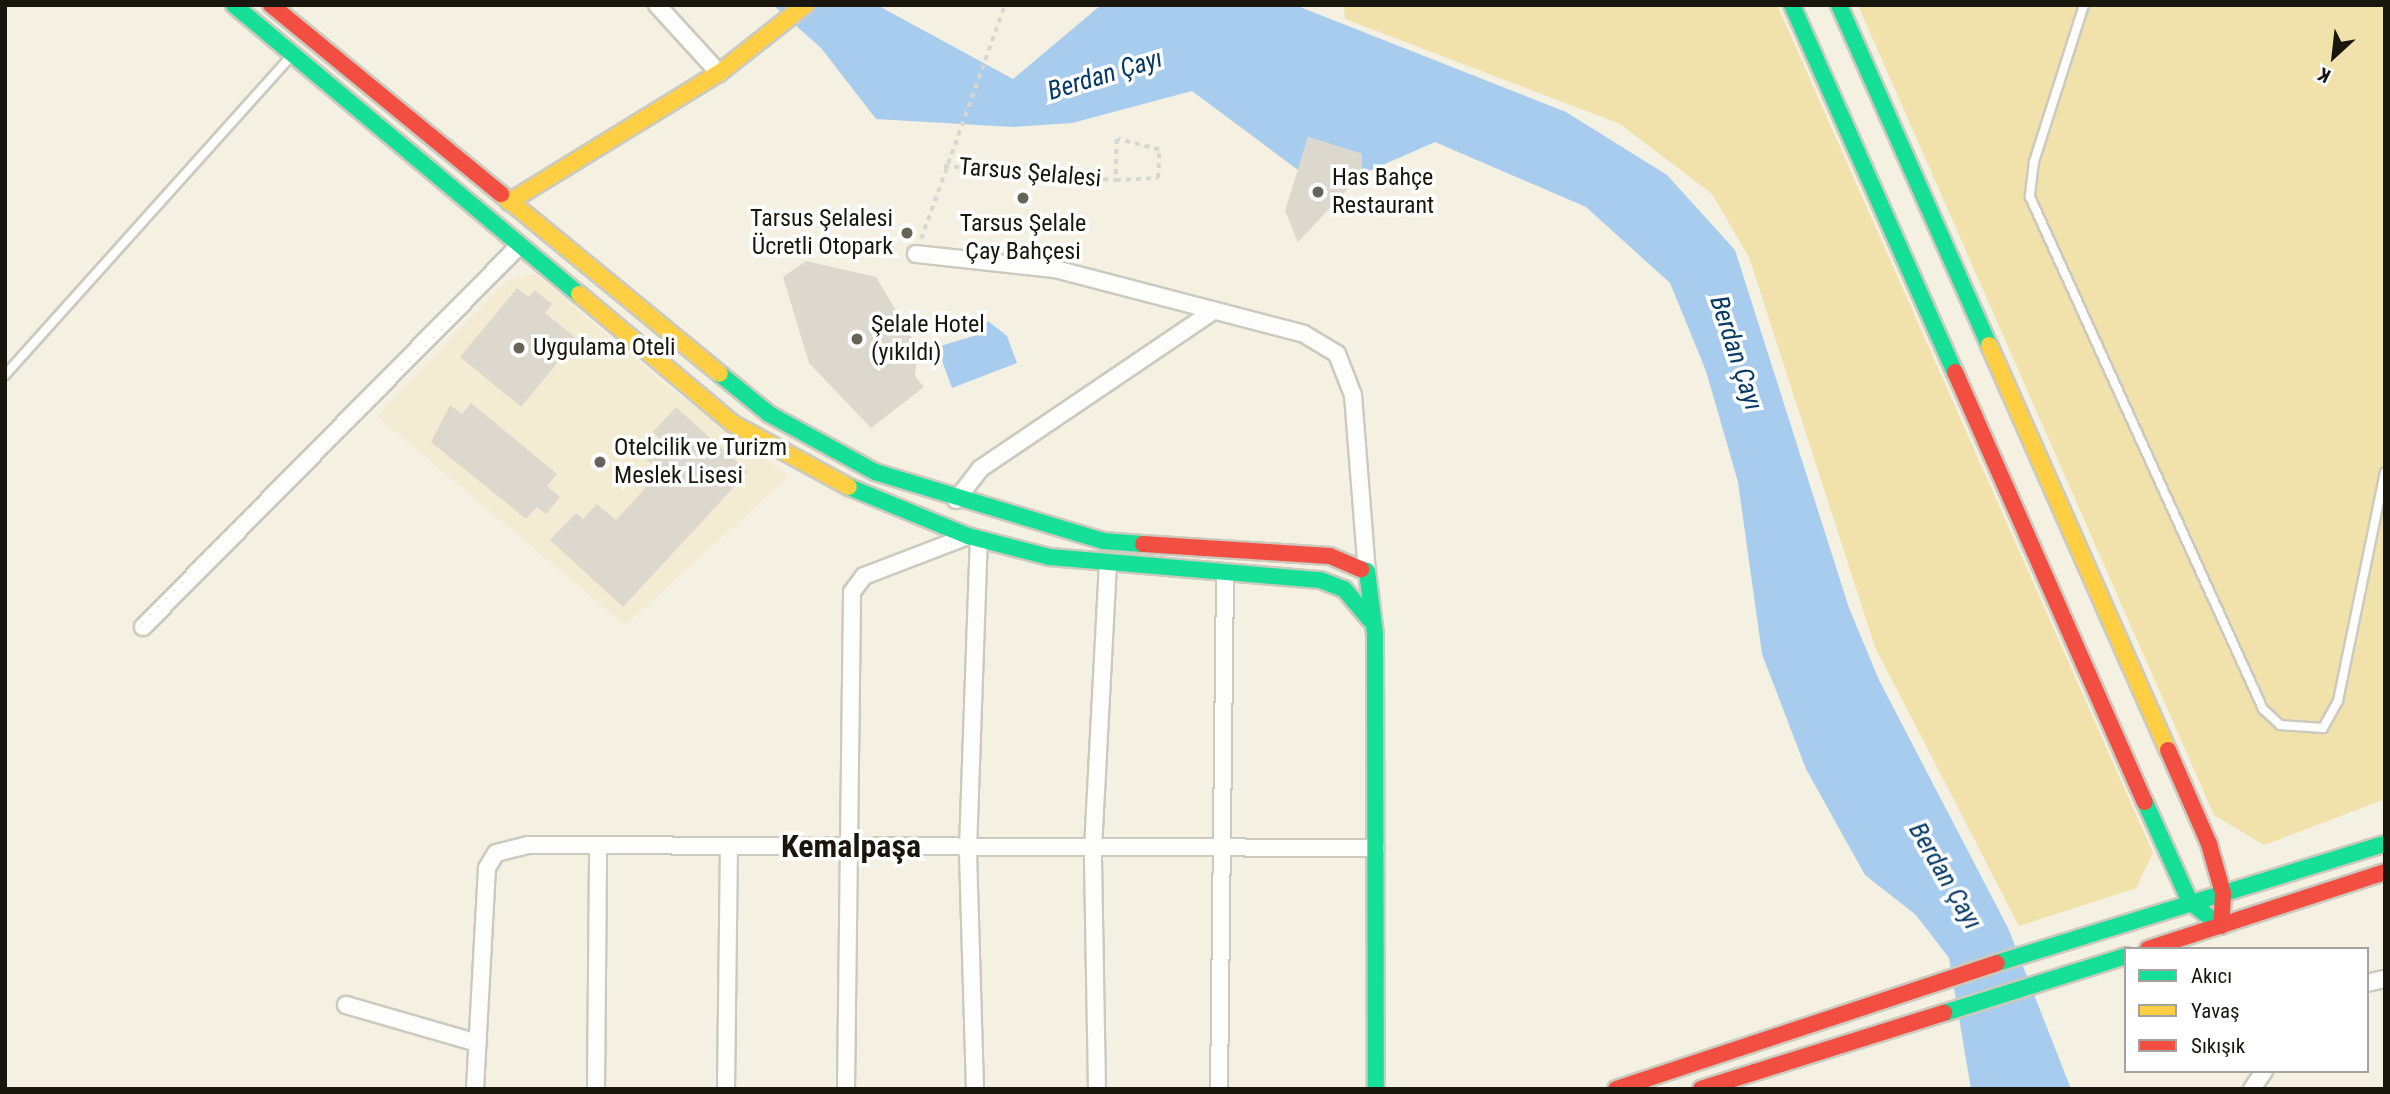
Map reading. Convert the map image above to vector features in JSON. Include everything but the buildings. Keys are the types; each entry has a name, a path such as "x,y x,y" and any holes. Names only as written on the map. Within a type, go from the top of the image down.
{"street":[{"path":"234,5 518,247 732,423 832,480 973,538 1108,564 1320,580 1344,589 1370,620"},
{"path":"271,5 769,414 875,472 956,500 1103,541 1330,556 1367,571"},
{"path":"657,5 719,73"},
{"path":"509,202 719,73 805,5"},
{"path":"1792,5 2190,902 2221,926"},
{"path":"1839,5 2209,844 2223,894 2221,926"},
{"path":"142,627 518,247"},
{"path":"916,254 1055,269 1304,334 1337,354 1353,395 1370,620 1376,848 1376,1089"},
{"path":"956,500 980,469 1213,311"},
{"path":"973,538 968,849 975,1089"},
{"path":"846,1089 852,592 864,576 973,538"},
{"path":"1097,1089 1093,849 1108,564"},
{"path":"1219,1089 1219,849 1225,573"},
{"path":"1616,1089 1942,981 2190,902 2385,844"},
{"path":"475,1089 487,868 496,853 528,845 847,850 1376,848"},
{"path":"596,1089 598,846"},
{"path":"726,1089 729,848"},
{"path":"2154,947 2385,872"},
{"path":"1701,1089 2124,957"},
{"path":"346,1005 478,1043"},
{"path":"2252,1089 2263,1073"}],"lane":[{"path":"2084,5 2034,162 2030,197 2263,709 2280,725 2323,729 2338,701 2385,473"},
{"path":"5,375 292,55"}],"path":[{"name":"Tarsus Şelalesi","path":"916,254 950,143 1005,5"},
{"name":"Tarsus Şelalesi","path":"944,166 1116,180 1158,178 1159,150 1117,139 1116,180"}],"shaded area":[{"path":"1344,5 1777,5 2153,853 2136,888 2019,926 1875,647 1749,257 1712,194 1620,124 1345,19"},
{"path":"1858,5 2385,5 2385,799 2264,845 2214,815"},
{"name":"Otelcilik ve Turizm Meslek Lisesi","path":"535,274 672,390 789,476 625,625 377,416 506,281"}],"water":[{"name":"Berdan Çayı","path":"773,5 877,5 1013,79 1101,5 1295,5 1566,112 1667,175 1735,250 1849,608 1879,680 2008,928 2071,1089 1971,1089 1949,958 1916,915 1865,875 1806,769 1762,654 1738,482 1706,371 1670,283 1586,207 1435,142 1362,174 1362,154 1308,137 1298,170 1192,91 1072,123 1013,127 876,119 821,48"},
{"path":"988,321 1007,336 1017,363 952,388 937,347 977,335"}],"traffic: fast":[{"path":"234,5 579,294"},
{"path":"1792,5 1955,372"},
{"path":"1839,5 1989,345"},
{"path":"720,374 769,414 875,472 1103,541 1143,544"},
{"path":"849,487 968,536 1050,557 1320,580 1344,589 1370,620"},
{"path":"1361,569 1367,571 1375,634 1376,1089"},
{"path":"2145,802 2190,902 2221,926"},
{"path":"1997,963 2385,844"},
{"path":"1944,1013 2124,957"}],"traffic: slow":[{"path":"509,202 719,73 805,5"},
{"path":"501,194 720,374"},
{"path":"579,294 732,423 849,487"},
{"path":"1989,345 2168,750"}],"traffic: jam":[{"path":"271,5 501,194"},
{"path":"1955,372 2145,802"},
{"path":"1143,544 1330,556 1361,569"},
{"path":"2168,750 2209,844 2223,893 2221,926"},
{"path":"2154,947 2385,872"},
{"path":"1616,1089 1997,963"},
{"path":"1701,1089 1944,1013"}],"place":[{"name":"Has Bahçe Restaurant","path":"1318,192"},
{"name":"Tarsus Şelale Çay Bahçesi","path":"1023,198"},
{"name":"Tarsus Şelalesi Ücretli Otopark","path":"907,233"},
{"name":"Şelale Hotel (yıkıldı)","path":"857,339"},
{"name":"Uygulama Oteli","path":"519,348"},
{"name":"Otelcilik ve Turizm Meslek Lisesi","path":"600,462"}],"district":[{"name":"Kemalpaşa","path":"851,846"}]}
